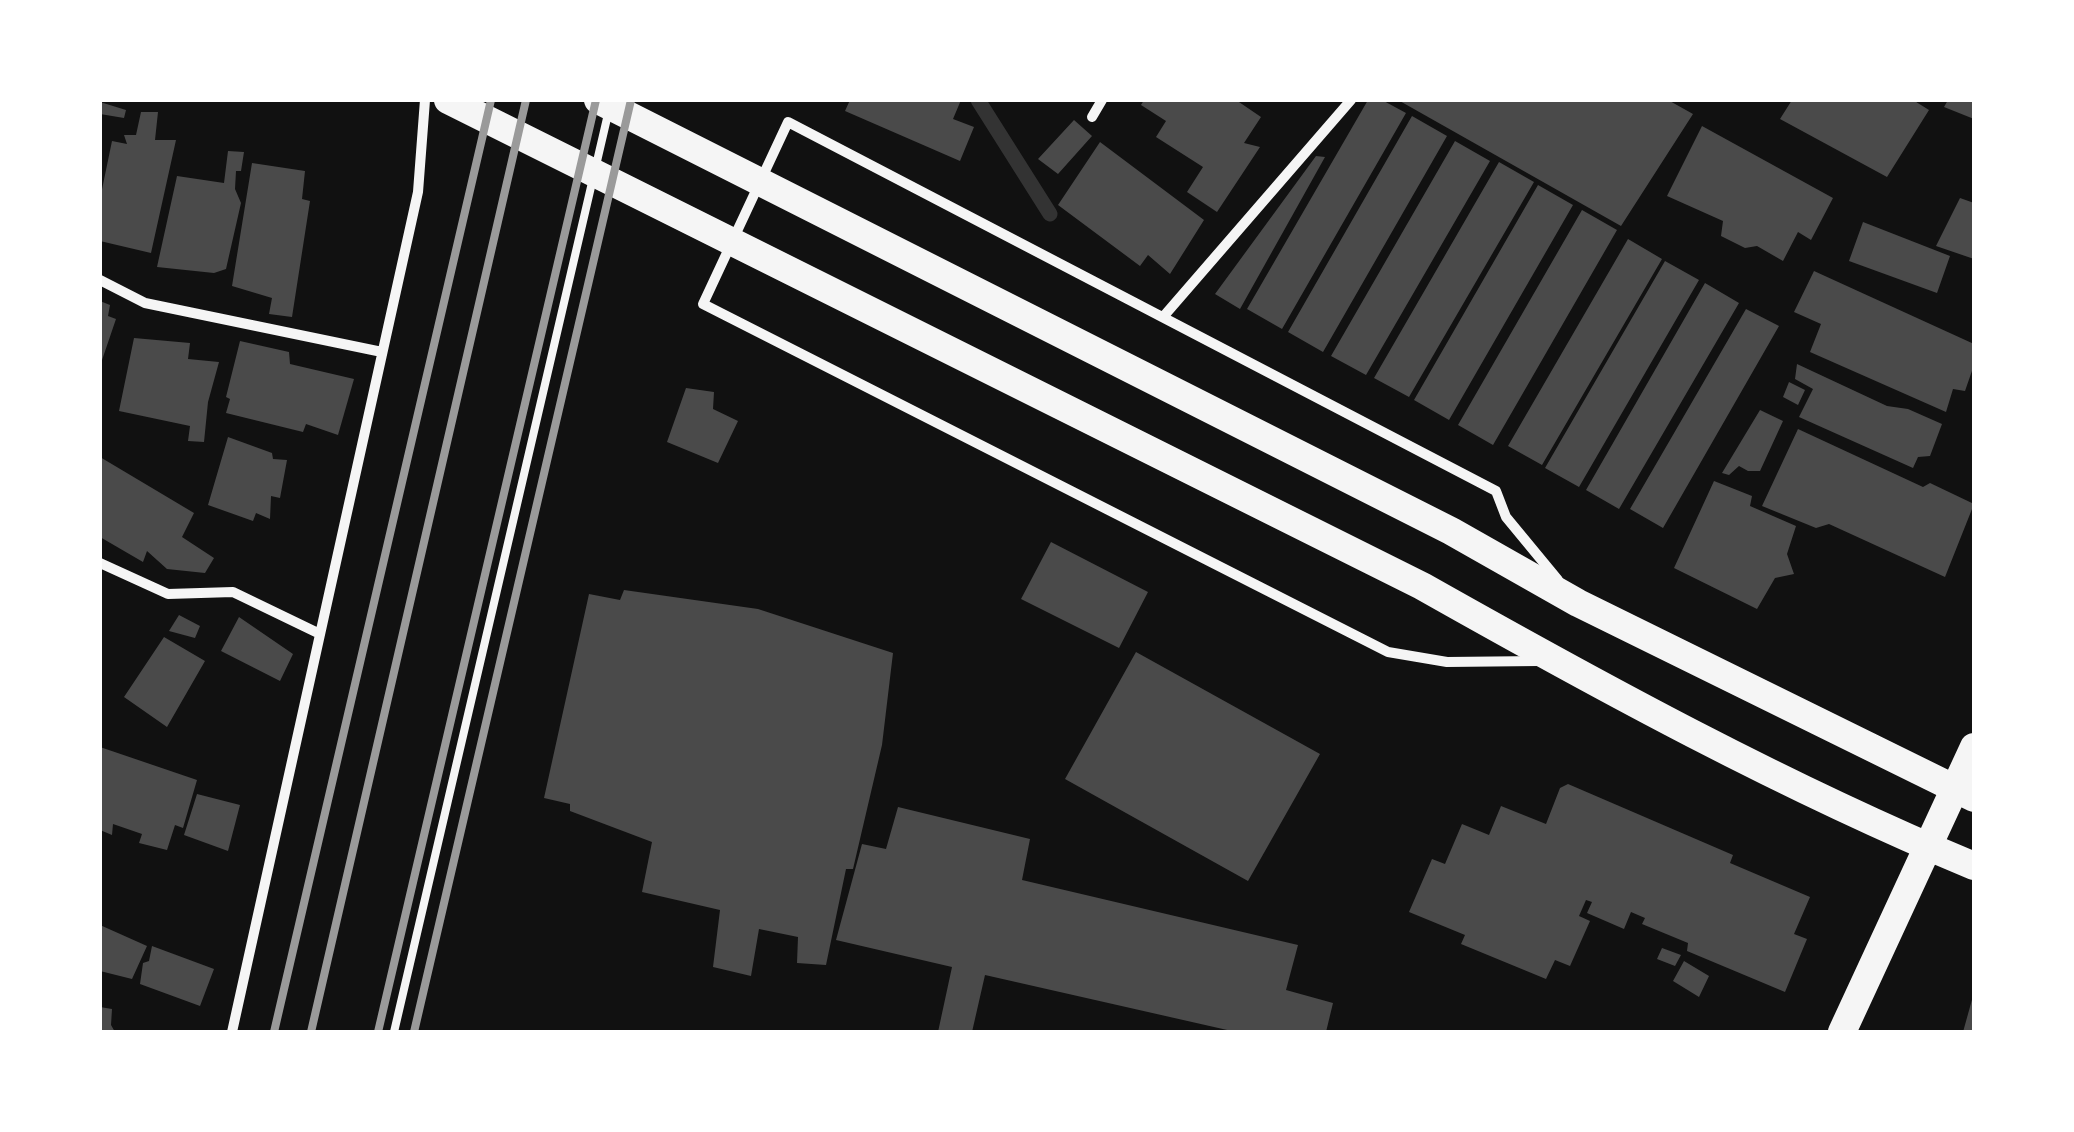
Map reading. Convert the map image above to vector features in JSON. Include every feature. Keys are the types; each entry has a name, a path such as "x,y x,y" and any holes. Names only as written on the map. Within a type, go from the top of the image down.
{"highway":[{"path":"448,100 1422,586 1555,661 1974,866"},
{"path":"598,100 1452,530 1578,603 1964,793"},
{"path":"1842,1032 1927,846 1964,793 1974,747"}],"street":[{"path":"232,1032 418,192 425,100"},
{"path":"1092,116 1102,100"},
{"path":"1163,318 1351,100"},
{"path":"1555,661 1447,662 1388,652 703,304 788,122 1496,491 1506,518 1578,603"},
{"path":"100,280 146,303 382,352"},
{"path":"100,563 168,594 233,592 320,634"}],"lane":[{"path":"394,1032 611,100"}],"building":[{"path":"850,100 961,100 953,119 974,127 960,161 845,111"},
{"path":"1144,100 1236,100 1261,117 1244,143 1260,147 1217,212 1187,192 1203,167 1156,137 1166,121 1141,105"},
{"path":"1368,100 1382,100 1406,113 1282,329 1247,309"},
{"path":"1398,100 1668,100 1693,114 1621,226"},
{"path":"1792,100 1913,100 1929,110 1887,177 1780,119"},
{"path":"1948,100 1974,100 1974,119 1944,107"},
{"path":"100,102 126,110 124,118 100,114"},
{"path":"141,112 158,112 155,140 176,140 151,253 100,241 100,199 112,141 127,144 124,135 136,135"},
{"path":"1412,116 1447,136 1323,352 1288,332"},
{"path":"1074,120 1092,136 1058,174 1038,159"},
{"path":"1702,126 1833,198 1811,240 1798,232 1783,261 1757,246 1745,248 1721,236 1723,221 1667,196"},
{"path":"1455,141 1490,161 1366,375 1331,356"},
{"path":"1100,142 1204,220 1170,274 1148,255 1140,266 1058,205"},
{"path":"228,151 244,152 241,171 236,171 235,189 241,203 226,269 214,273 157,267 177,176 224,183"},
{"path":"1316,156 1325,157 1240,309 1215,294"},
{"path":"1499,162 1534,182 1409,397 1374,378"},
{"path":"252,163 305,171 302,199 310,201 292,317 269,314 272,298 232,286"},
{"path":"1538,185 1573,205 1449,420 1414,400"},
{"path":"1960,198 1974,203 1974,259 1936,246"},
{"path":"1582,210 1617,230 1493,445 1458,425"},
{"path":"1863,222 1950,256 1937,293 1849,261"},
{"path":"1628,239 1662,259 1542,465 1508,446"},
{"path":"1665,261 1699,280 1579,487 1545,468"},
{"path":"1814,271 1974,344 1974,365 1965,391 1953,389 1946,412 1810,352 1821,324 1794,312"},
{"path":"1705,283 1739,303 1619,509 1586,490"},
{"path":"100,301 110,305 108,316 116,319 101,363"},
{"path":"1746,309 1779,326 1663,528 1630,509"},
{"path":"134,338 190,343 188,359 219,362 208,402 204,442 188,441 190,426 119,411"},
{"path":"240,341 289,352 290,364 354,379 338,435 306,424 303,432 226,413 230,399 226,397"},
{"path":"1797,364 1887,406 1908,409 1942,424 1930,456 1918,457 1913,468 1799,417 1813,389 1795,379"},
{"path":"1789,382 1805,390 1798,405 1783,397"},
{"path":"686,388 714,392 713,409 738,421 718,463 667,442"},
{"path":"1760,410 1783,421 1760,471 1739,466 1729,475 1722,473"},
{"path":"1798,429 1923,487 1930,483 1974,504 1945,577 1829,524 1816,528 1762,506"},
{"path":"228,437 272,453 273,459 287,460 280,498 271,496 270,519 256,513 253,521 208,505"},
{"path":"100,457 194,513 182,537 214,558 205,573 167,569 147,551 143,562 100,537"},
{"path":"1714,481 1752,496 1750,506 1796,526 1787,554 1794,574 1775,578 1757,609 1674,568"},
{"path":"1051,542 1148,592 1119,648 1021,599"},
{"path":"624,590 758,609 893,653 882,745 853,869 846,869 826,965 797,963 798,937 759,929 751,976 713,967 720,910 642,892 652,842 570,811 570,804 544,798 589,594 620,600"},
{"path":"179,615 200,626 195,638 169,631"},
{"path":"239,617 293,654 280,681 221,651"},
{"path":"164,637 205,661 167,727 124,697"},
{"path":"1136,652 1320,754 1248,881 1065,779"},
{"path":"100,747 197,780 183,828 175,825 167,850 139,843 142,834 113,824 112,835 100,830"},
{"path":"1568,784 1733,855 1730,863 1810,897 1794,934 1807,939 1785,992 1687,951 1688,943 1642,924 1645,918 1631,912 1624,929 1587,913 1592,902 1586,900 1579,916 1590,921 1570,966 1555,960 1546,979 1461,944 1465,935 1409,912 1432,859 1445,864 1462,824 1489,835 1501,806 1546,824 1560,788"},
{"path":"197,794 240,805 228,851 184,835"},
{"path":"898,807 1030,839 1022,880 1298,945 1286,990 1333,1003 1326,1032 1236,1032 985,975 972,1032 938,1032 952,967 836,940 862,844 886,849"},
{"path":"100,925 147,946 132,979 100,971"},
{"path":"152,946 214,969 200,1006 140,984 143,963 149,961"},
{"path":"1662,948 1681,955 1675,966 1657,959"},
{"path":"1684,961 1709,976 1699,997 1673,981"},
{"path":"1973,996 1974,1032 1963,1032"},
{"path":"100,1007 112,1009 111,1025 115,1032 100,1032"}],"waterway":[{"path":"978,100 1050,214"}],"railway":[{"path":"274,1032 491,100"},
{"path":"311,1032 526,100"},
{"path":"378,1032 596,100"},
{"path":"414,1032 631,100"}]}
